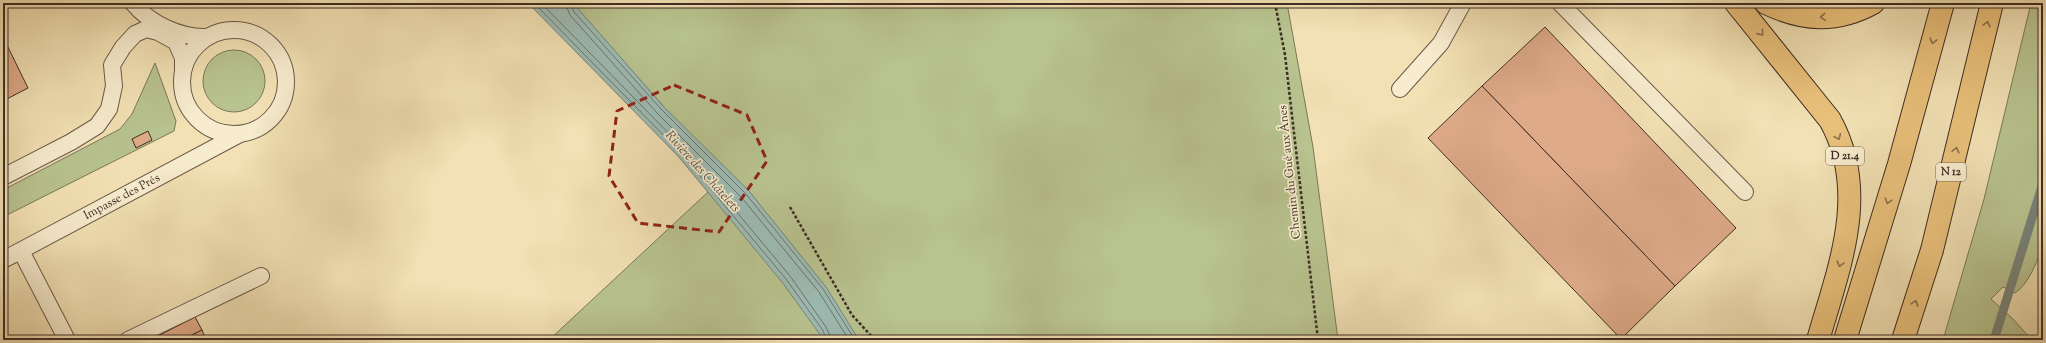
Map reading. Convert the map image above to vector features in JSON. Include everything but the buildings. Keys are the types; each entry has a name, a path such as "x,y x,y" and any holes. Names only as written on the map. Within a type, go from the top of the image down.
{"main road":[{"name":"D 21.4","path":"1736,3 1830,120 1838,135 1848,167 1849,212 1844,247 1818,340"},
{"path":"1766,3 1794,14 1810,18 1845,14 1860,10 1873,3"},
{"path":"1845,340 1899,164 1943,3"},
{"name":"N 12","path":"1903,340 1932,250 1992,3"}],"lane":[{"path":"133,3 139,10 152,19 181,35 194,38 207,37"},
{"path":"1400,89 1441,43 1463,3"},
{"path":"1560,3 1745,192"},
{"path":"3,177 71,142 97,126 109,109 114,86 112,65 135,34 146,29 158,32 176,42 183,58 183,75"},
{"name":"Impasse des Prés","path":"3,260 242,134 259,128 272,118 282,103 286,86 285,68 278,52 266,40 250,32 233,29 216,32 207,37 190,53 183,69 182,86 186,102 195,116 208,127 224,133 242,134"},
{"path":"21,251 68,340"},
{"path":"128,340 261,276"}],"path":[{"name":"Chemin du Gué aux Ânes","path":"1275,3 1285,55 1318,340"},
{"path":"790,207 852,315 875,340"}],"highlighted area":[{"path":"674,85 747,115 767,161 719,232 638,223 609,176 617,111"}],"green space":[{"path":"585,3 1287,3 1313,147 1338,340 549,340 708,192 689,132 664,107 577,9"},
{"path":"2031,3 2043,3 2043,246 2032,272 2020,289 2015,293 2003,287 1991,299 2013,319 2032,340 1943,340 1984,199"},
{"path":"234,50 246,52 256,59 263,69 265,81 263,93 256,103 246,110 234,112 222,110 212,103 205,93 203,81 205,69 212,59 222,52"},
{"path":"155,63 176,121 174,131 3,217 3,190 120,129 132,114"}],"water":[{"name":"Rivière des Châtelets","path":"528,3 573,3 664,107 749,191 826,287 859,340 824,340 782,282 678,156"}],"waterway":[{"path":"1994,340 2043,183"}]}
